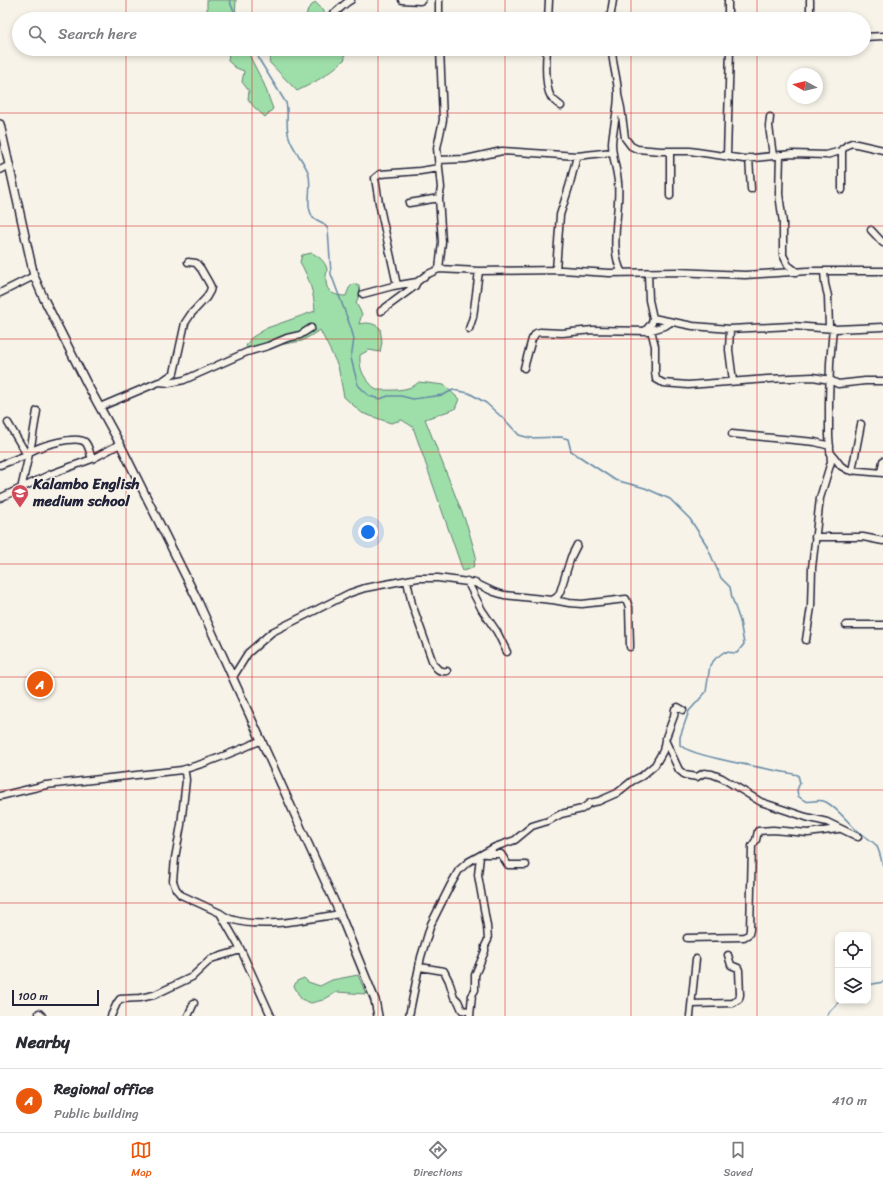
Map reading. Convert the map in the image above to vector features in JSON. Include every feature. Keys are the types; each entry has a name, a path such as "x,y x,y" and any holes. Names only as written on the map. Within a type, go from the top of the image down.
{"street":[{"path":"337,12 345,3 351,0"},
{"path":"402,0 422,0"},
{"path":"439,0 439,12"},
{"path":"548,12 549,0"},
{"path":"611,12 613,0"},
{"path":"728,0 728,12"},
{"path":"810,0 810,12"},
{"path":"871,36 883,36"},
{"path":"439,269 442,242 439,198 441,188 437,148 443,120 440,56"},
{"path":"547,56 546,70 549,91 551,97 560,106"},
{"path":"613,56 625,138 631,146 637,149 670,152 690,151 749,158 780,155 834,154 852,143 883,150"},
{"path":"727,156 730,56"},
{"path":"618,95 612,152 618,182 616,255 617,262 622,273"},
{"path":"770,117 769,126 772,156"},
{"path":"0,124 34,276 44,299 120,444 233,677 340,914 372,994 378,1016"},
{"path":"842,149 842,190"},
{"path":"438,160 466,159 502,151 577,156 612,152"},
{"path":"670,152 670,196"},
{"path":"780,155 783,255 788,265 797,272"},
{"path":"556,270 560,215 570,187 577,156"},
{"path":"749,158 751,189"},
{"path":"0,170 10,165"},
{"path":"397,285 375,178 380,174 439,168"},
{"path":"409,202 439,198"},
{"path":"871,230 883,243"},
{"path":"100,407 161,382 174,373 185,323 210,291 210,287 201,269 196,263 188,262"},
{"path":"381,311 415,286 417,282 426,275 439,269 479,271 556,270 622,273 694,272 745,275 824,271 883,271"},
{"path":"469,329 473,317 479,271"},
{"path":"806,640 811,606 812,568 820,498 831,462 829,404 831,328 824,271"},
{"path":"648,273 649,300 653,318 648,331"},
{"path":"0,293 34,276"},
{"path":"363,294 397,285 417,282"},
{"path":"653,318 730,330 792,326 831,328 883,327"},
{"path":"524,368 532,339 536,333 593,330 648,331 665,326 671,322"},
{"path":"161,382 169,383 184,380 247,352 300,335 311,328"},
{"path":"730,330 729,350 733,381"},
{"path":"648,331 655,346 655,372 656,379 659,382 669,384 703,385 733,381 740,382 813,377 830,380 838,384 883,381"},
{"path":"21,489 37,411"},
{"path":"8,423 29,454"},
{"path":"852,471 862,424"},
{"path":"732,434 815,442 830,449 841,466 852,471 882,473 883,461"},
{"path":"0,465 29,454 41,446 79,440 85,443 92,460"},
{"path":"0,498 51,474 92,460 120,444"},
{"path":"815,537 863,537 883,541"},
{"path":"554,600 560,592 571,557 578,545"},
{"path":"233,677 248,653 272,632 350,593 370,587 418,578 438,578 467,581 504,595 569,603 582,604 626,599 629,607 630,647"},
{"path":"407,580 412,604 436,669 440,671 447,671"},
{"path":"467,581 479,606 497,632 507,652"},
{"path":"846,625 883,625"},
{"path":"409,1016 424,946 431,924 462,866 495,847 515,840 527,829 538,823 548,821 560,814 582,809 590,803 599,801 617,793 632,781 642,776 655,764 663,751 675,709 678,707 683,710"},
{"path":"0,796 46,785 182,770 225,756 262,740"},
{"path":"665,740 679,770 685,775 696,777 704,773 712,774 722,778 761,802 806,817 821,820 858,837"},
{"path":"182,770 185,773 186,780 181,825 175,858 174,881 176,889 181,895 232,920 258,924 340,914"},
{"path":"687,938 744,937 749,934 752,846 756,840 758,831 773,830 808,833 838,829"},
{"path":"482,855 501,854 508,865 526,865"},
{"path":"470,1015 472,995 475,990 475,975 488,940 478,875 482,855"},
{"path":"220,913 241,950 271,1016"},
{"path":"111,1016 120,999 140,998 154,995 192,978 211,959 241,950"},
{"path":"692,1004 733,1003 739,998 739,970 730,964 728,955"},
{"path":"690,1016 696,959"},
{"path":"420,967 444,971 454,997 458,1000 462,1010 468,1011 470,1015"},
{"path":"188,1016 194,1003"}],"green space":[{"path":"207,0 236,0 235,12 207,12"},
{"path":"315,2 324,12 307,12"},
{"path":"229,56 250,56 264,84 273,109 265,117 248,99 249,91 242,82 244,71 236,68 228,61"},
{"path":"271,56 345,56 345,59 322,77 297,91 269,62"},
{"path":"312,253 321,259 326,266 326,285 332,293 346,296 349,288 353,284 359,286 360,293 356,303 362,314 359,324 370,323 380,328 382,342 380,352 369,350 360,355 362,371 376,390 405,389 419,382 444,385 459,399 455,409 425,419 467,525 476,556 473,568 463,571 413,427 402,420 391,423 362,413 344,397 338,366 320,330 302,341 250,350 246,346 251,338 267,328 315,311 314,298 306,274 300,262 302,255"},
{"path":"358,975 366,994 337,992 323,1000 311,1003 301,999 294,986 297,981 304,978 308,982 320,986 332,980"}],"waterway":[{"path":"230,0 234,12"},
{"path":"258,56 286,103 287,128 289,137 309,176 309,209 311,214 313,218 323,223 328,229 331,274 354,339 351,358 358,385 369,396 380,399 388,396 401,396 413,399 443,395 453,390 469,393 486,403 519,435 530,438 561,437 568,439 571,451 615,480 645,488 670,499 690,519 706,544 721,578 730,587 740,621 744,644 737,653 724,652 710,665 706,692 689,711 680,737 680,745 687,750 735,763 798,775 800,783 797,790 798,796 806,801 818,800 826,802 834,807 856,830 876,845 883,866"},
{"path":"871,984 883,982"},
{"path":"827,1016 837,1004"}],"place":[{"name":"Kalambo English medium school","path":"20,508"},
{"name":"Regional office","path":"40,684"}]}
